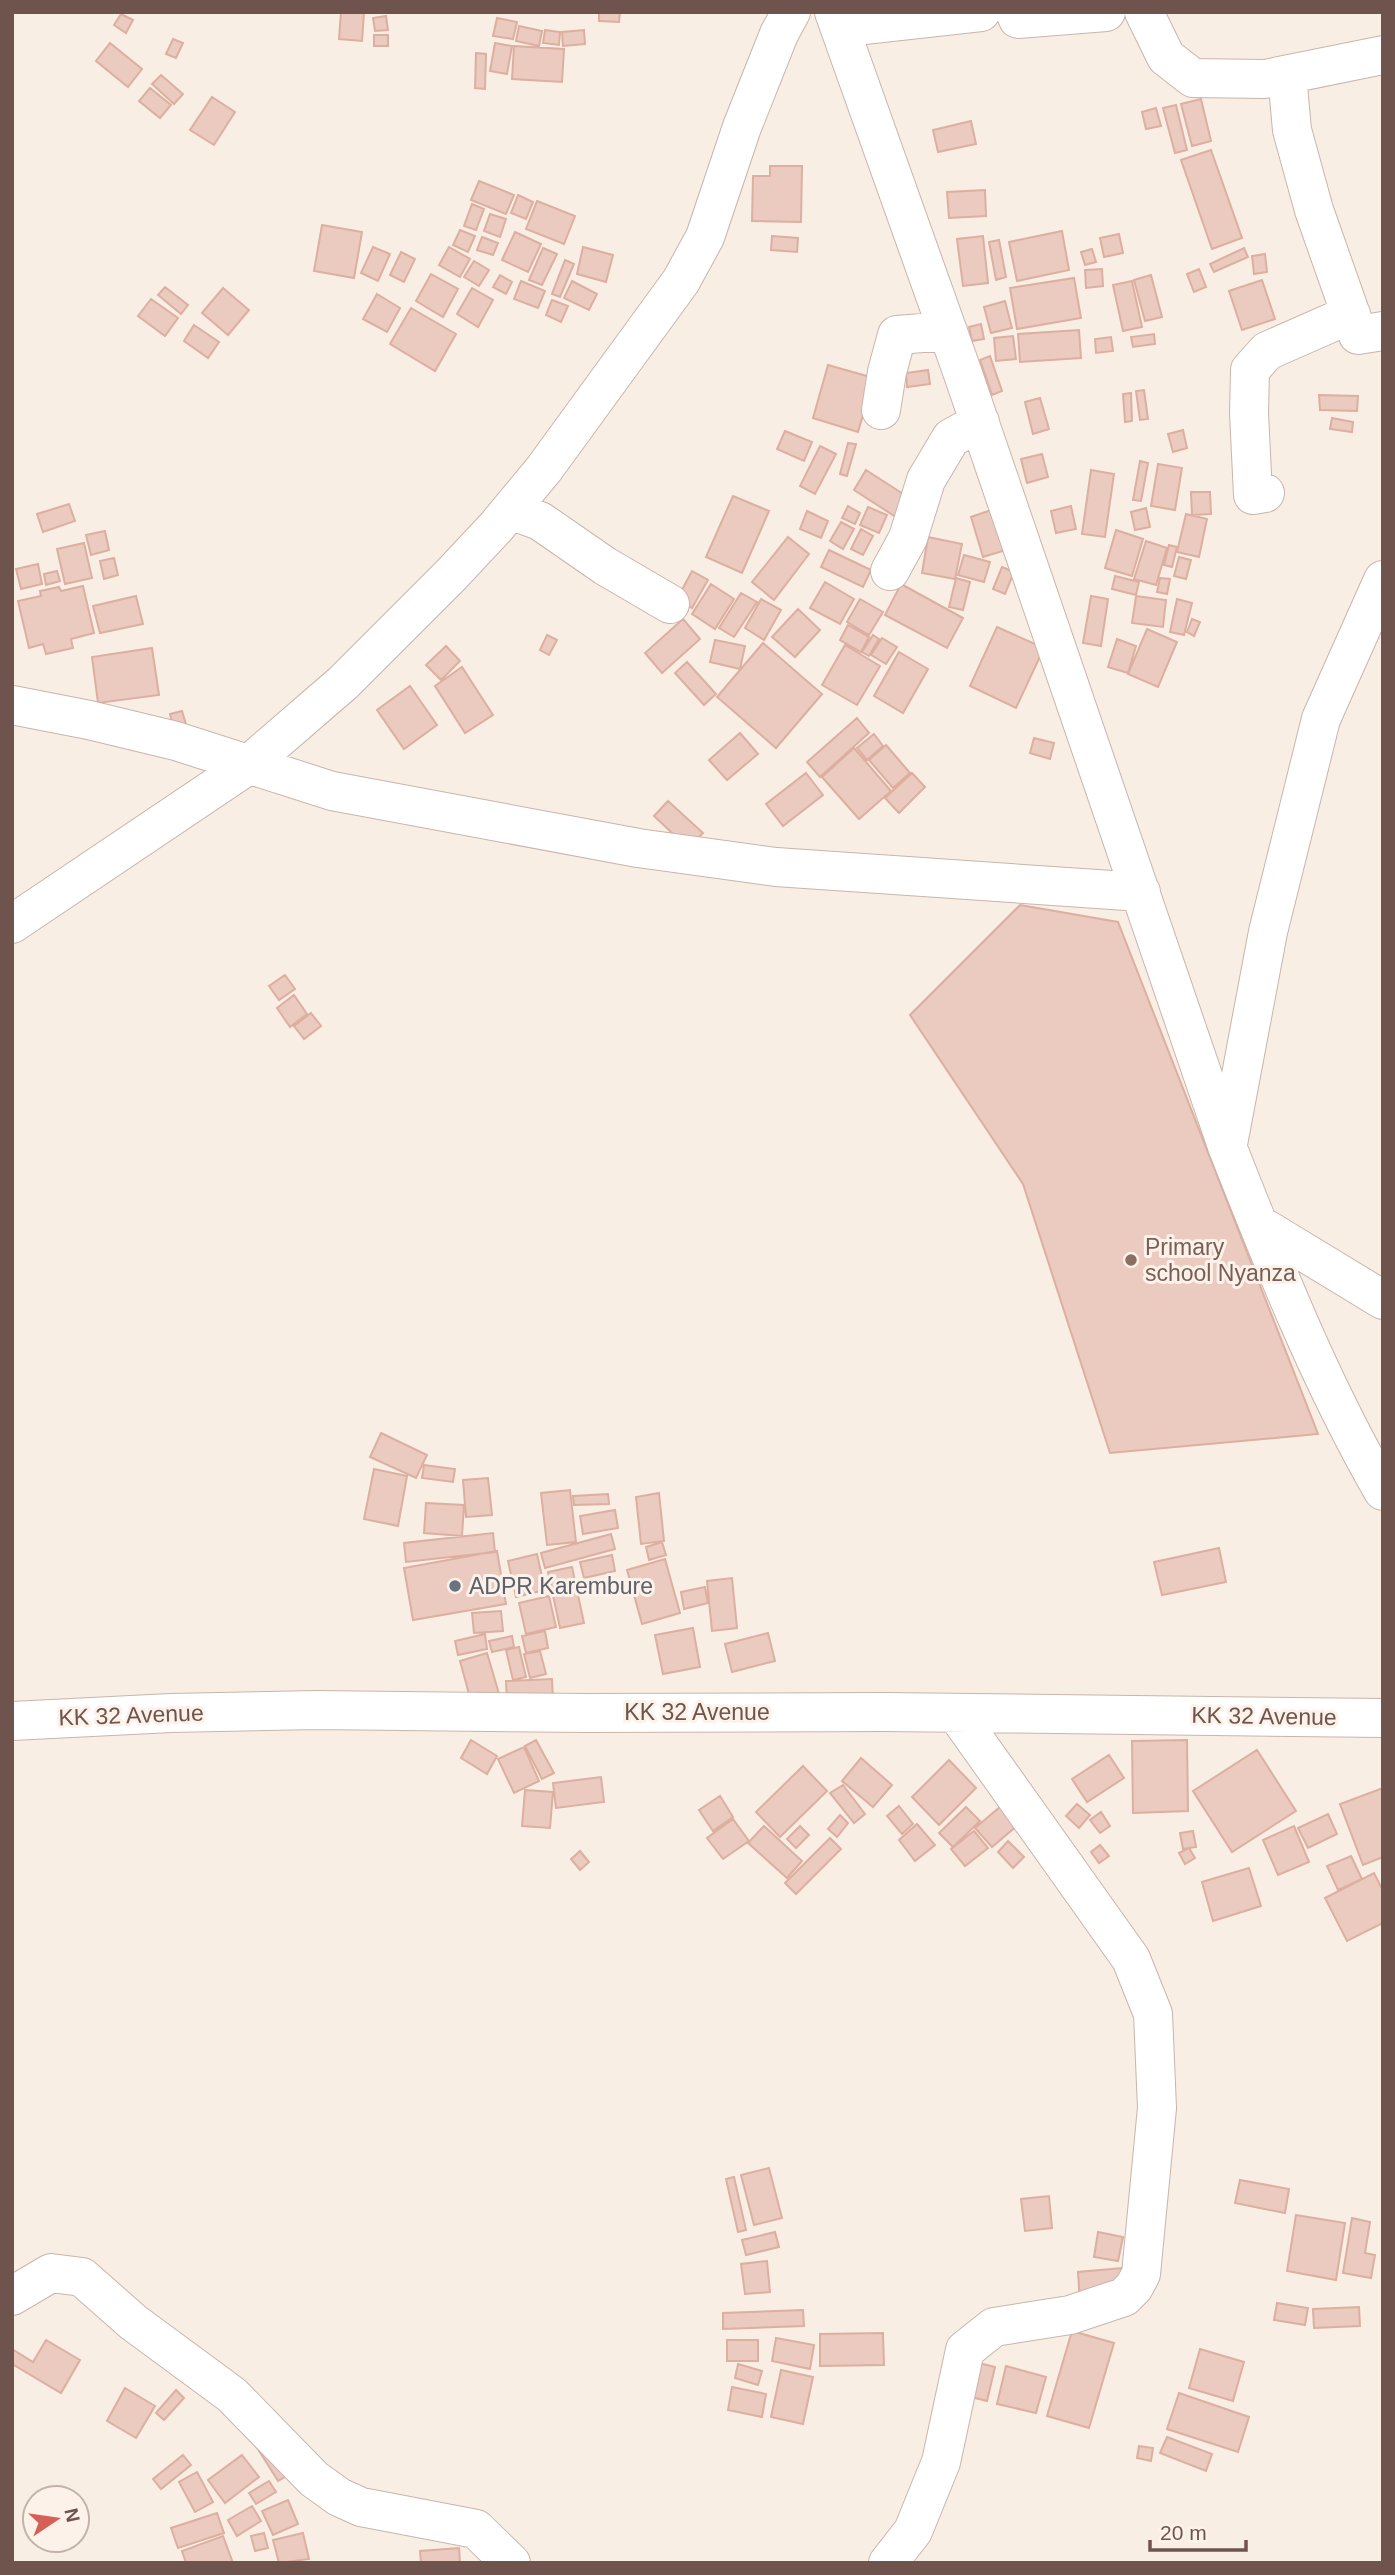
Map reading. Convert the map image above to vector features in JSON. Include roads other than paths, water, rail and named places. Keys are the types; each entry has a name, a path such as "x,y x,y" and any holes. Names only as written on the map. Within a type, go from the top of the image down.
{"street":[{"path":"12,924 247,766 352,673 451,575 510,510 544,469 681,281 705,237 742,127 779,34 791,12"},
{"path":"981,12 849,19 948,331 1227,1146 1258,1224 1348,1429 1383,1491"},
{"path":"1015,12 1018,19 1106,12"},
{"path":"1144,12 1166,57 1192,78 1265,79 1383,55"},
{"path":"1265,493 1253,495 1250,370 1267,351 1367,322 1314,210 1292,130 1287,75"},
{"path":"881,410 887,372 898,335 948,331"},
{"path":"890,570 908,538 926,480 951,438 980,422"},
{"path":"510,510 540,521 606,566 670,604"},
{"path":"1227,1146 1268,932 1321,719 1383,580"},
{"path":"12,705 176,741 247,766 332,791 638,848 776,867 1141,892"},
{"path":"1258,1224 1383,1300"},
{"name":"KK 32 Avenue","path":"12,1721 171,1713 316,1710 1383,1718"},
{"path":"888,2563 912,2531 941,2462 965,2350 993,2327 1070,2315 1124,2297 1134,2287 1141,2274 1157,2108 1153,2014 1131,1959 956,1713"},
{"path":"12,2296 51,2273 82,2277 133,2322 232,2395 314,2479 339,2497 361,2507 476,2529 511,2563"}],"place":[{"name":"Primary school Nyanza","path":"1131,1260"},
{"name":"ADPR Karembure","path":"455,1586"}]}
